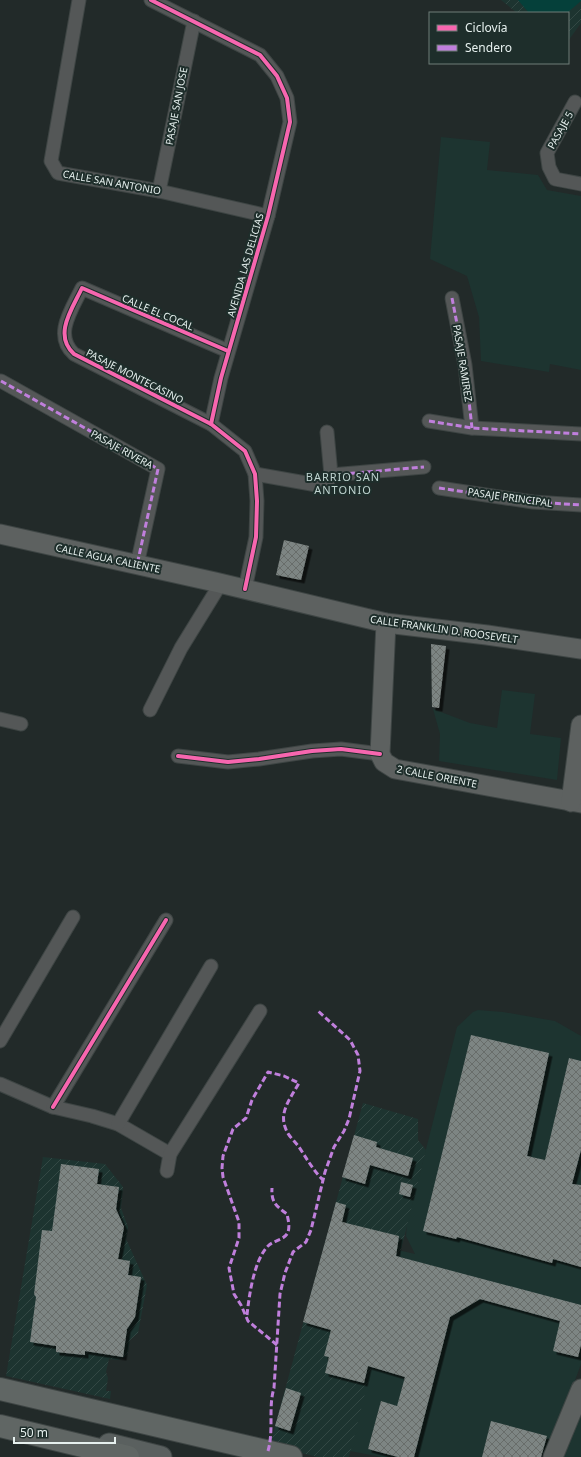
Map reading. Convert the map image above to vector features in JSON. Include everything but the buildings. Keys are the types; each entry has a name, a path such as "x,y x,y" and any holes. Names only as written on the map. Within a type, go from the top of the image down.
{"highway":[{"path":"0,1389 291,1457"},
{"path":"0,1426 128,1457"}],"main road":[{"name":"CALLE AGUA CALIENTE","path":"0,534 218,583"},
{"name":"CALLE FRANKLIN D. ROOSEVELT","path":"218,583 386,623 487,635 581,649"},
{"path":"380,754 386,623"},
{"path":"576,802 581,725"},
{"name":"2 CALLE ORIENTE","path":"380,754 384,762 395,769 576,802"},
{"path":"553,1457 581,1389"},
{"path":"0,1395 252,1457"},
{"path":"0,1418 161,1457"}],"street":[{"name":"CALLE SAN ANTONIO","path":"79,0 51,161 58,173 159,190 268,216"},
{"name":"AVENIDA LAS DELICIAS","path":"151,0 260,55 277,76 287,98 290,122 268,216 228,351 211,424"},
{"name":"PASAJE SAN JOSE","path":"159,190 194,21"},
{"name":"PASAJE 5","path":"575,102 547,153 548,167 555,179 581,184"},
{"name":"CALLE EL COCAL","path":"82,288 228,351"},
{"name":"PASAJE MONTECASINO","path":"82,288 65,326 65,341 70,350 74,354 211,424"},
{"name":"PASAJE RAMIREZ","path":"452,298 465,365 472,428"},
{"name":"PASAJE RIVERA","path":"1,382 158,469 137,565"},
{"path":"430,421 472,428 581,434"},
{"path":"211,424 244,451 255,474 257,502 256,537 245,589"},
{"path":"255,474 317,485 327,483 331,475 327,432"},
{"path":"331,475 424,467"},
{"name":"PASAJE PRINCIPAL","path":"439,488 533,502 581,505"},
{"path":"150,710 180,648 218,583"},
{"path":"0,719 21,724"},
{"path":"178,756 228,762 320,750 341,749 380,754"},
{"path":"0,1041 73,917"},
{"path":"53,1107 166,920"},
{"path":"118,1124 211,966"},
{"path":"167,1171 170,1154 260,1010"},
{"path":"0,1084 53,1107 118,1124 170,1154"}],"shaded area":[{"path":"501,0 581,0 581,23 569,40 569,12 516,12"},
{"path":"441,137 490,142 487,170 538,175 547,190 581,196 581,370 550,364 549,372 481,361 479,317 467,276 430,259"},
{"path":"502,690 535,694 530,734 561,738 557,780 439,761 440,734 433,709 470,723 497,728"},
{"path":"478,1010 503,1012 555,1021 581,1036 581,1364 547,1457 381,1457 350,1451 398,1250 415,1254 406,1236 407,1224 457,1027 473,1012"},
{"path":"363,1103 418,1119 418,1140 426,1150 349,1457 317,1457 270,1445"},
{"path":"43,1157 105,1164 123,1187 121,1208 128,1227 126,1239 147,1285 138,1333 130,1340 127,1356 118,1360 109,1359 106,1372 108,1378 106,1391 111,1391 110,1399 6,1376"},
{"path":"581,1398 581,1457 557,1457"}],"green space":[{"path":"518,0 581,0 568,12 528,12"}],"marked path":[{"path":"452,298 465,365 472,428"},
{"path":"1,381 158,469 137,565"},
{"path":"429,421 472,428 581,434"},
{"path":"331,475 424,467"},
{"path":"439,488 533,502 581,505"},
{"path":"268,1451 271,1435 271,1403 274,1388 280,1294 285,1273 293,1252 306,1242 311,1230 325,1172 334,1147 344,1131 349,1119 360,1071 358,1055 350,1040 317,1010"},
{"path":"277,1345 248,1321 234,1294 229,1268 239,1238 239,1222 223,1177 222,1168 223,1156 233,1129 246,1118 252,1100 268,1072 284,1076 299,1083 285,1108 285,1128 323,1180"},
{"path":"247,1315 253,1279 259,1260 268,1246 287,1235 289,1230 287,1214 280,1209 273,1200 272,1188"}],"cycle path":[{"path":"151,0 260,55 277,76 287,98 290,122 268,216 221,378 211,424"},
{"path":"228,351 82,288 66,322 65,339 68,347 74,354 211,424 245,451 255,474 257,501 256,537 245,589"},
{"path":"178,756 228,762 312,751 341,749 380,754"},
{"path":"53,1107 166,920"}],"district":[{"name":"BARRIO SAN ANTONIO","path":"343,483"}]}
